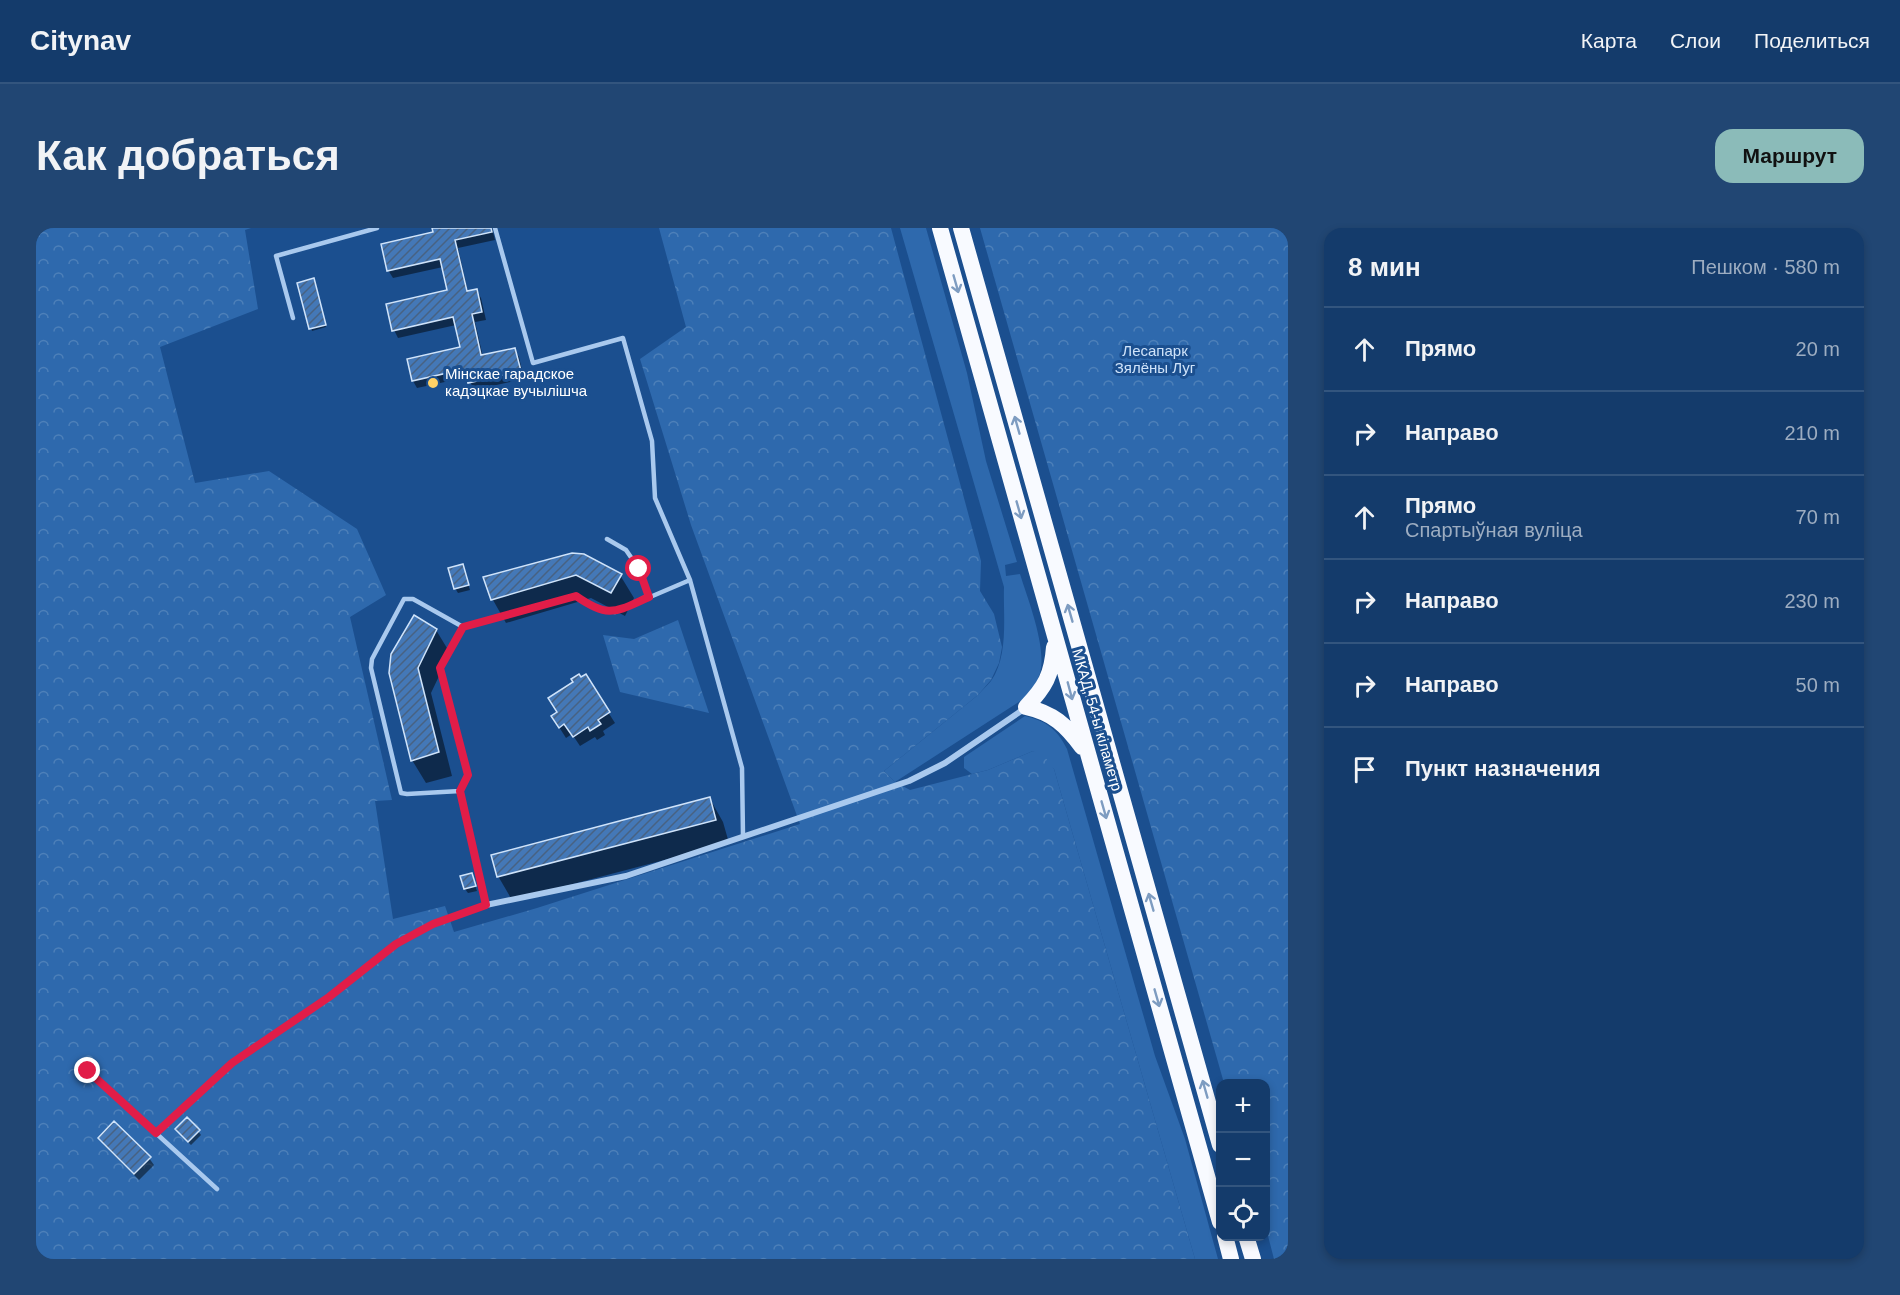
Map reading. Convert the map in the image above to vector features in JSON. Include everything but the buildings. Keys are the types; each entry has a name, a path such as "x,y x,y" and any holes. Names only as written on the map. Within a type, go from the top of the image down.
{"highway":[{"name":"МКАД, 54-ы кіламетр","path":"940,228 1216,1204"},
{"name":"МКАД, 54-ы кіламетр","path":"961,228 1218,1133"},
{"path":"1055,634 1053,664 1049,677 1040,692 1026,707 1055,718 1073,734 1088,754"},
{"path":"1226,1241 1231,1259"},
{"path":"1248,1241 1253,1259"}],"street":[{"path":"460,791 486,905 626,876 909,781 945,763 1026,707"}],"lane":[{"path":"293,318 276,256 377,228"},
{"path":"495,228 533,363 624,338 652,441 655,498 690,580 742,768 743,836"},
{"path":"606,539 626,550 639,569 649,597"},
{"path":"463,627 440,668 468,775 460,791 401,793 371,668 372,659 404,599 413,599 463,627 576,596 592,607 615,612 690,580"},
{"path":"156,1133 232,1063 329,997 396,944 433,924 486,905"},
{"path":"88,1071 217,1189"}],"green space":[{"path":"36,228 251,228 245,230 258,309 160,347 195,483 269,471 357,529 386,595 350,617 392,800 375,801 393,919 445,906 454,932 537,908 800,824 691,525 640,359 686,327 659,228 891,228 981,561 980,591 994,614 1002,647 999,663 991,680 978,695 884,771 895,782 910,790 988,770 1033,751 1045,757 1054,769 1195,1259 36,1259"},
{"path":"900,228 926,228 967,373 986,461 1017,562 1005,565 1006,576 1020,574 1036,623 1041,662 1037,681 1022,700 895,782 884,771 978,695 991,681 997,671 1003,647 1004,623 1004,587"},
{"name":"Лесапарк Зялёны Луг","path":"980,228 1288,228 1288,1259 1274,1259 1269,1241 1270,1079 1223,1079"},
{"path":"678,620 709,713 620,692 603,635 634,639"},
{"path":"1025,716 1039,720 1050,727 1067,749 1155,1056 1185,1139 1218,1259 1195,1259 1054,769 1033,751 988,770 972,774 964,768 964,757"}],"place":[{"name":"Мінскае гарадское кадэцкае вучылішча","path":"433,383"}],"route":[{"path":"88,1071 156,1133 219,1073 329,997 396,944 433,924 486,905 460,791 468,775 440,668 463,627 576,596 592,607 615,612 649,597 639,569"}]}
